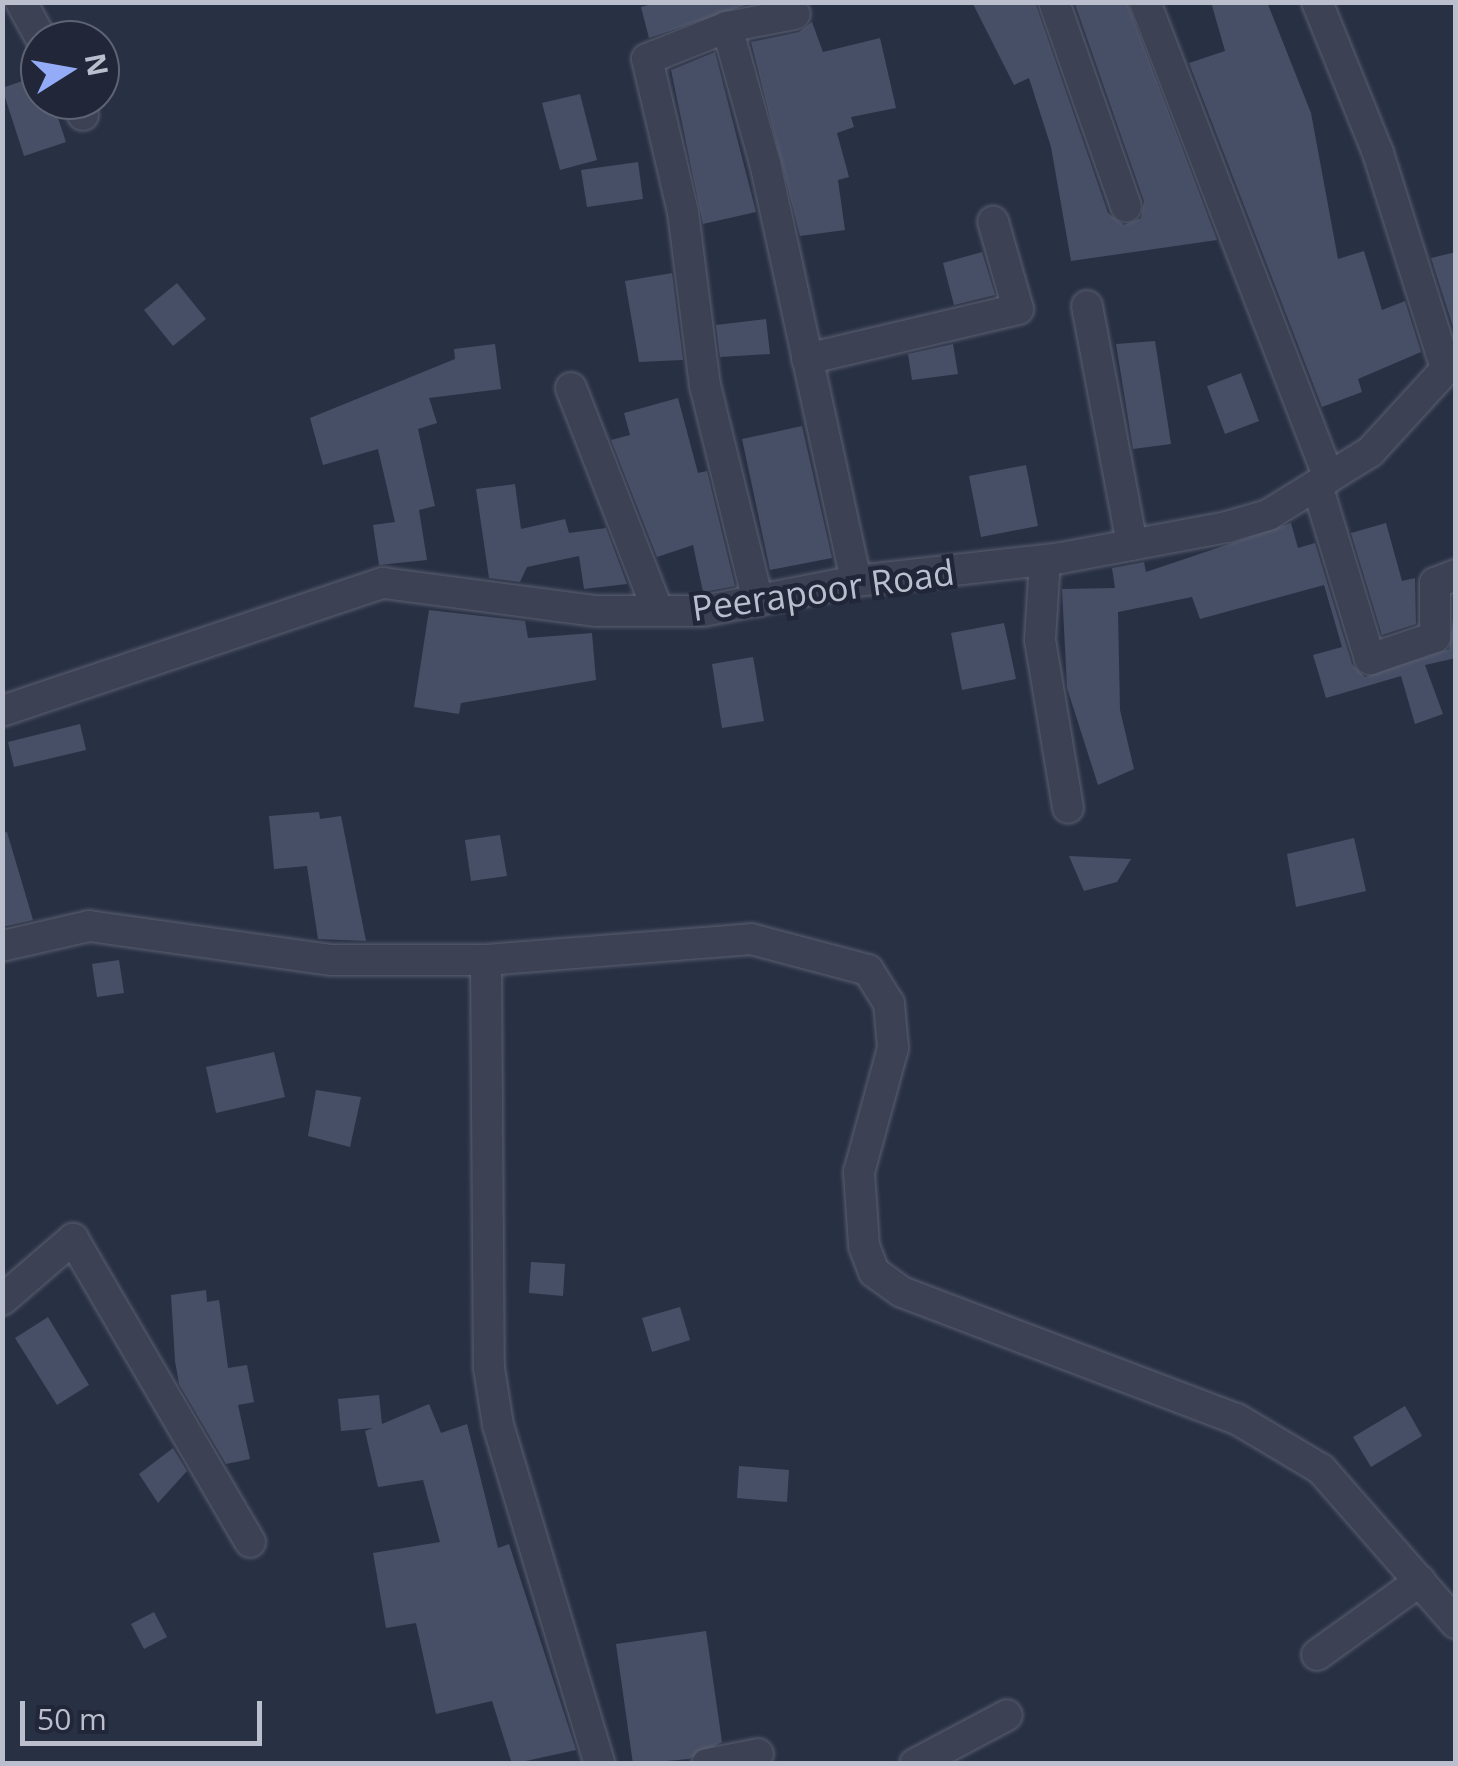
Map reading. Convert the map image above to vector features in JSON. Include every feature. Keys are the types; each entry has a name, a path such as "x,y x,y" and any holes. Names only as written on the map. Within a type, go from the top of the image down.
{"street":[{"path":"1054,2 1126,207"},
{"path":"1145,2 1323,482 1370,659 1436,637 1435,583 1456,575"},
{"path":"1317,2 1378,154 1450,362"},
{"path":"758,601 705,386 684,212 647,59 727,27 794,14"},
{"path":"727,27 856,581"},
{"path":"807,360 1018,309 993,221"},
{"path":"1087,306 1132,545"},
{"name":"Peerapoor Road","path":"2,711 383,582 469,588 526,604 658,611 758,601 856,581 1046,560 1268,516 1370,452 1450,362"},
{"path":"571,388 658,611"},
{"path":"1046,560 1040,640 1068,808"},
{"path":"2,946 89,926 332,960 486,960 751,939 868,970 889,1002 893,1048 860,1172 864,1246 874,1272 902,1292 1237,1419 1321,1469 1456,1623"},
{"path":"486,960 488,1368 498,1425 600,1764"},
{"path":"2,1300 73,1239 250,1542"},
{"path":"1317,1654 1420,1581"},
{"path":"915,1764 1007,1715"},
{"path":"707,1764 758,1754"}],"building":[{"path":"660,2 755,2 649,38 641,7"},
{"path":"972,2 1035,2 1108,213 1124,225 1141,218 1144,201 1075,4 1127,2 1217,240 1071,261 1051,147 1029,78 1014,85"},
{"path":"1211,2 1267,2 1311,113 1338,259 1364,251 1382,310 1405,301 1421,352 1358,379 1362,392 1322,407 1189,63 1225,51"},
{"path":"812,22 823,52 880,38 896,108 851,117 854,127 837,133 849,177 838,180 845,230 800,236 751,42 799,32"},
{"path":"715,52 756,212 703,224 671,70"},
{"path":"20,82 20,120 59,120 66,142 24,156 2,88"},
{"path":"580,94 597,160 560,170 542,103"},
{"path":"638,162 643,199 587,207 581,170"},
{"path":"982,252 995,295 954,305 943,263"},
{"path":"1456,252 1456,336 1431,258"},
{"path":"672,273 683,360 639,362 625,281"},
{"path":"177,283 206,319 173,346 144,310"},
{"path":"766,319 770,354 720,357 716,325"},
{"path":"1155,341 1171,444 1133,449 1116,344"},
{"path":"495,344 501,389 429,398 437,423 418,429 435,506 419,510 427,560 379,565 373,525 395,522 378,449 323,465 310,418 455,359 454,349"},
{"path":"953,344 958,374 912,380 908,354"},
{"path":"1241,373 1259,421 1225,434 1207,386"},
{"path":"678,398 698,473 707,471 735,586 703,592 693,545 657,557 611,440 630,435 624,413"},
{"path":"802,426 832,558 770,570 742,439"},
{"path":"1026,465 1038,526 981,537 969,476"},
{"path":"515,484 521,529 565,519 569,533 606,528 627,584 584,589 579,556 527,567 520,582 489,578 476,489"},
{"path":"1291,523 1298,548 1315,543 1352,664 1365,677 1449,649 1456,595 1456,658 1425,665 1443,714 1415,724 1401,676 1326,698 1313,655 1342,647 1324,585 1200,619 1192,597 1118,612 1120,710 1134,769 1098,785 1067,688 1062,589 1115,588 1112,568 1144,562 1146,572"},
{"path":"1386,523 1402,581 1415,578 1416,624 1382,635 1351,533"},
{"path":"429,610 525,621 528,638 592,633 596,680 461,703 459,714 414,707"},
{"path":"1004,623 1016,679 962,690 951,633"},
{"path":"753,657 764,721 722,728 712,664"},
{"path":"80,724 86,750 14,767 8,742"},
{"path":"319,812 320,819 341,816 366,941 318,939 307,866 274,869 269,816"},
{"path":"7,832 33,920 2,927 2,833"},
{"path":"500,835 507,876 471,881 465,840"},
{"path":"1354,838 1366,891 1296,907 1287,854"},
{"path":"1069,856 1131,859 1117,882 1084,891"},
{"path":"119,960 124,993 97,997 92,964"},
{"path":"274,1052 285,1097 216,1113 206,1067"},
{"path":"316,1090 361,1097 350,1147 308,1136"},
{"path":"531,1262 565,1264 563,1296 529,1293"},
{"path":"206,1290 207,1302 219,1300 228,1368 247,1365 254,1402 238,1405 250,1459 226,1464 179,1384 175,1361 171,1295"},
{"path":"680,1307 690,1340 652,1352 642,1318"},
{"path":"48,1317 89,1385 57,1405 15,1338"},
{"path":"379,1395 382,1424 429,1404 441,1433 467,1424 498,1548 509,1544 576,1750 512,1764 492,1701 436,1714 416,1623 386,1628 373,1553 440,1542 423,1480 378,1487 365,1431 373,1428 341,1431 338,1399"},
{"path":"1405,1406 1422,1436 1371,1467 1353,1437"},
{"path":"173,1448 187,1471 158,1503 139,1474"},
{"path":"739,1466 789,1470 787,1502 737,1498"},
{"path":"154,1612 167,1637 144,1649 131,1624"},
{"path":"706,1631 722,1742 689,1759 633,1764 616,1644"}]}
